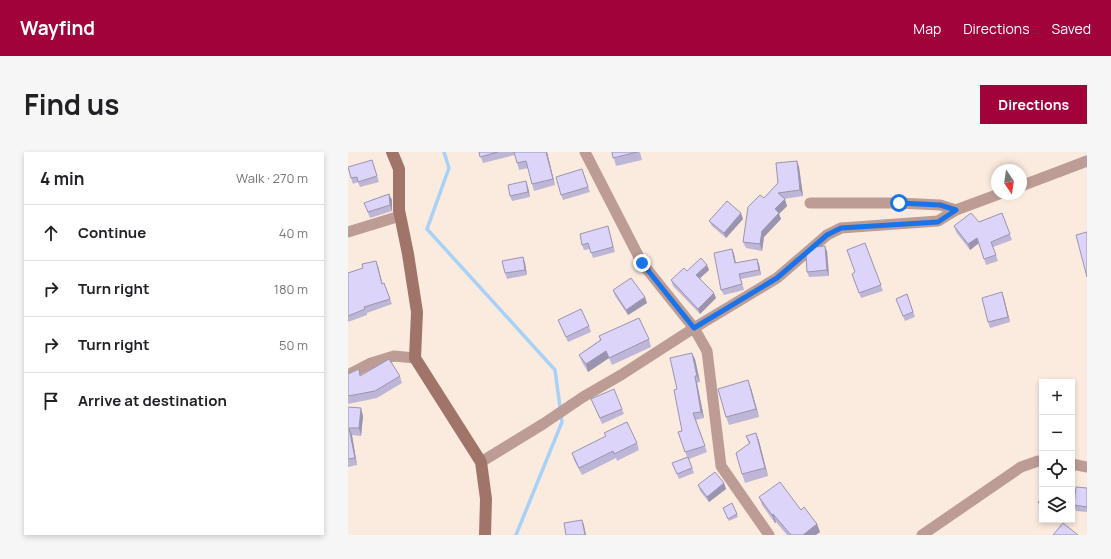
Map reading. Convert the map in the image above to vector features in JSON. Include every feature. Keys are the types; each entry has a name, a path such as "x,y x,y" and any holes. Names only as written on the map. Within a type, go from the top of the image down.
{"street":[{"path":"392,152 399,169 400,216 408,254 417,312 415,358 481,462 486,499 485,535"},
{"path":"585,152 642,263 694,328 707,351 721,466 769,535"},
{"path":"1027,184 1087,160"},
{"path":"481,462 583,397 777,278 827,235 841,228 938,222 956,210 991,197"},
{"path":"810,203 906,203 940,205 956,210"},
{"path":"348,232 400,216"},
{"path":"348,375 371,363 394,356 415,358"},
{"path":"922,535 1021,467 1039,461"},
{"path":"1075,465 1087,467"}],"building":[{"path":"479,152 498,152 480,157"},
{"path":"514,152 546,152 553,179 532,184 526,161 517,163"},
{"path":"612,152 637,152 613,158"},
{"path":"372,160 377,176 358,182 357,177 351,178 348,167"},
{"path":"797,161 800,190 778,193 785,199 775,209 779,213 762,231 760,244 743,242 748,207 760,195 764,198 778,183 776,163"},
{"path":"582,169 588,187 561,195 556,177"},
{"path":"526,181 528,192 510,196 508,185"},
{"path":"389,194 390,205 368,212 364,203"},
{"path":"727,201 741,213 724,233 709,221"},
{"path":"971,213 979,222 1002,213 1010,234 991,242 996,255 984,259 977,238 968,244 954,226"},
{"path":"608,226 613,247 591,253 588,243 582,245 580,234"},
{"path":"1087,232 1087,277 1076,235"},
{"path":"865,243 881,285 859,293 852,274 855,272 847,250"},
{"path":"825,246 827,270 807,272 806,255 816,247"},
{"path":"732,249 735,263 757,259 759,270 739,274 742,284 721,290 714,253"},
{"path":"523,257 525,270 505,273 502,261"},
{"path":"701,258 707,265 696,275 714,293 698,309 671,280 684,268 687,271"},
{"path":"376,261 382,284 384,283 390,299 364,307 365,309 348,316 348,273 363,268 362,264"},
{"path":"631,278 645,297 626,310 613,290"},
{"path":"1002,292 1008,317 988,322 982,298"},
{"path":"907,294 913,312 903,316 896,299"},
{"path":"581,309 589,326 566,337 558,320"},
{"path":"639,318 649,339 609,358 606,351 586,364 579,355 601,340 599,336"},
{"path":"692,353 697,376 695,376 701,412 693,413 705,446 685,452 678,432 682,431 674,390 677,389 670,358"},
{"path":"389,359 400,376 375,391 348,396 348,374 359,369 360,376"},
{"path":"748,380 756,409 726,417 718,389"},
{"path":"614,389 622,409 600,418 591,399"},
{"path":"348,407 361,408 359,428 349,428 355,458 348,459"},
{"path":"627,422 637,443 614,454 613,451 579,468 572,453 606,436 604,433"},
{"path":"756,433 765,468 742,474 736,453 750,443 746,436"},
{"path":"688,457 692,468 677,474 672,463"},
{"path":"715,472 724,483 707,497 698,485"},
{"path":"780,482 801,510 804,507 817,524 803,535 791,535 773,514 772,515 759,497"},
{"path":"1076,487 1087,488 1087,507 1075,505"},
{"path":"732,503 737,514 728,519 723,508"},
{"path":"582,520 585,535 566,535 564,523"},
{"path":"1063,523 1078,535 1053,535"}],"waterway":[{"path":"444,152 449,168 427,229 555,370 562,422 516,535"}],"route":[{"path":"642,263 694,328 777,278 827,235 841,228 938,222 956,210 940,205 899,203"}]}
